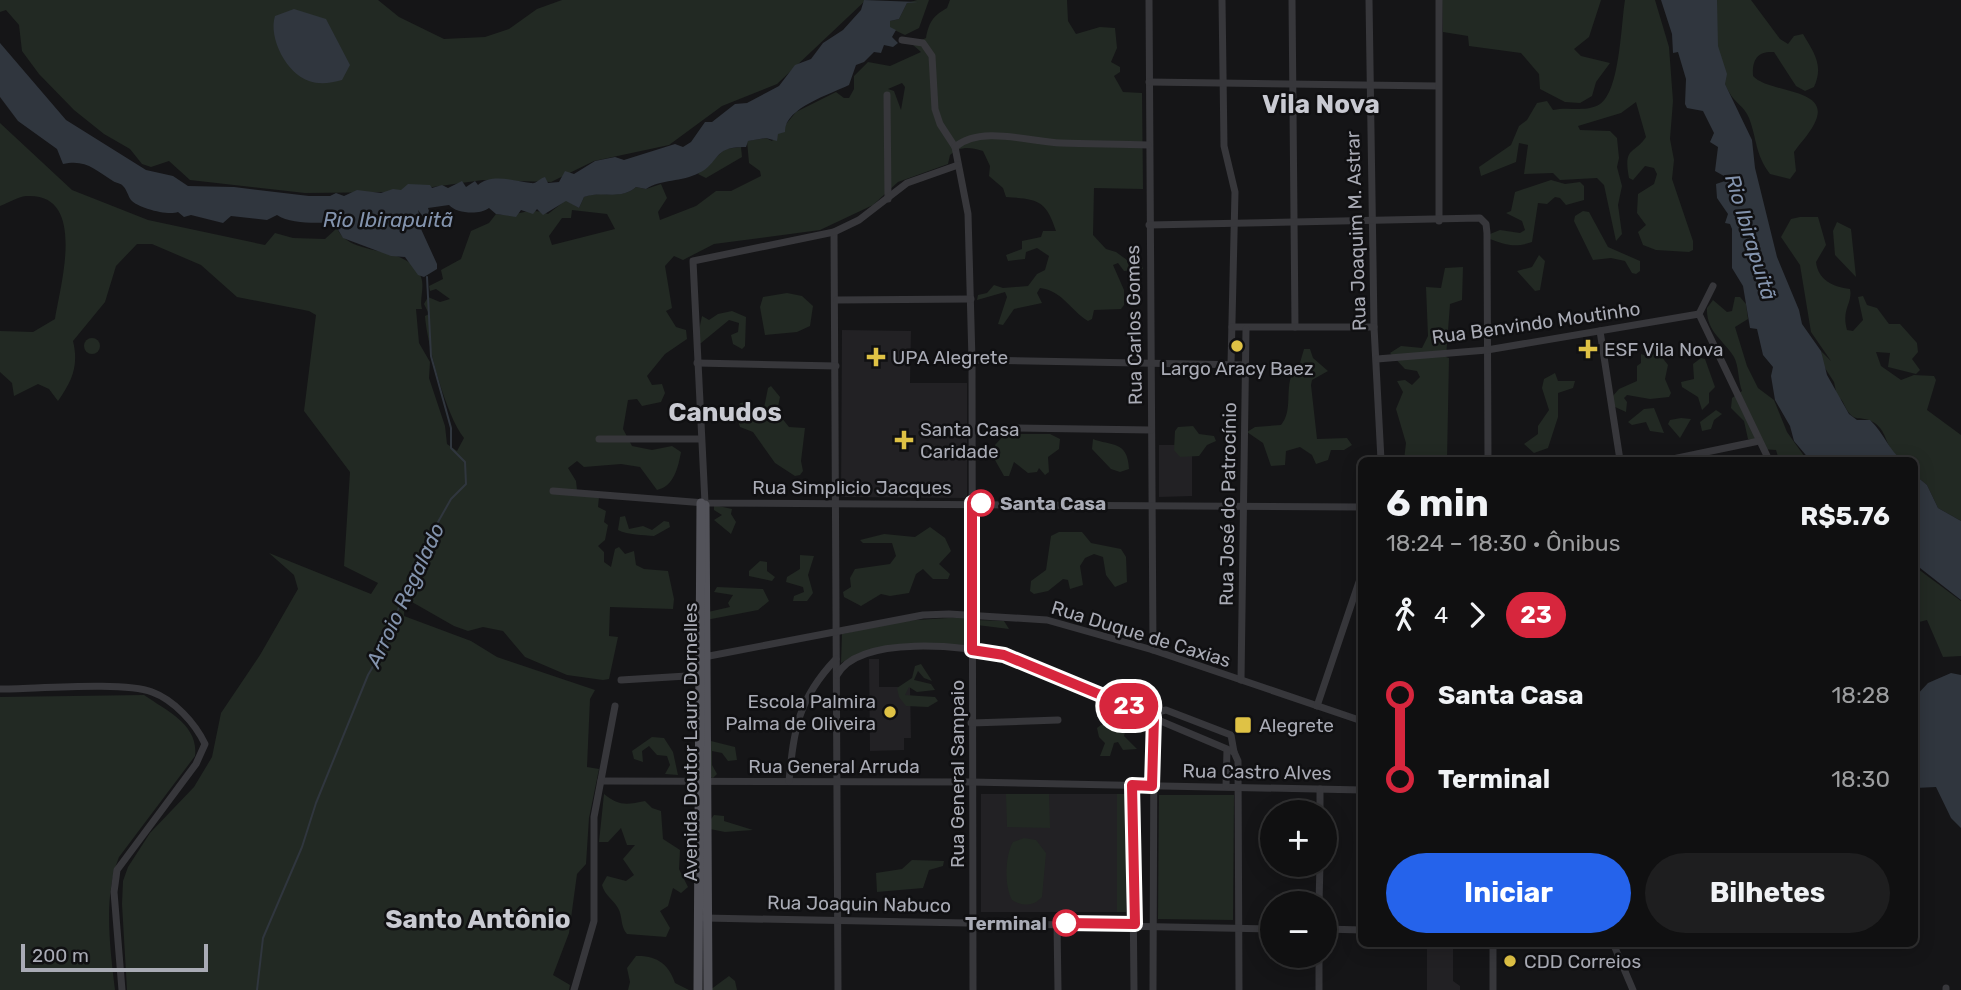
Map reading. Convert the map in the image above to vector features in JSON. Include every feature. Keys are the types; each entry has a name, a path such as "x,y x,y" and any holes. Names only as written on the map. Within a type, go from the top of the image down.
{"main road":[{"name":"Avenida Doutor Lauro Dornelles","path":"703,500 703,781 708,990"},
{"name":"Avenida Doutor Lauro Dornelles","path":"698,990 697,918 703,781"}],"street":[{"name":"Rua Carlos Gomes","path":"1149,0 1153,650"},
{"path":"1222,0 1224,146 1235,192 1231,364"},
{"path":"1292,0 1295,327"},
{"name":"Rua Joaquim M. Astrar","path":"1369,0 1368,83 1374,327 1381,457"},
{"path":"1438,220 1439,0"},
{"name":"Rua General Sampaio","path":"902,40 923,43 932,56 935,109 940,124 955,147 968,214 972,360 973,990"},
{"path":"1149,82 1437,86"},
{"path":"887,95 888,199"},
{"path":"955,147 972,139 994,137 1058,143 1148,145"},
{"path":"838,990 834,232 859,219 907,183 958,165"},
{"path":"1149,225 1480,218 1486,224 1487,233 1488,457"},
{"name":"Avenida Doutor Lauro Dornelles","path":"703,500 693,261 834,232"},
{"path":"1713,286 1699,314 1767,457"},
{"path":"836,300 971,299"},
{"name":"Rua Benvindo Moutinho","path":"1377,359 1487,350 1699,314"},
{"path":"1232,327 1374,327"},
{"name":"Rua José do Patrocínio","path":"1241,680 1246,329"},
{"path":"1600,331 1620,457"},
{"path":"972,360 1245,365"},
{"path":"697,363 835,366"},
{"path":"1016,428 1151,429"},
{"path":"599,439 700,439"},
{"path":"1682,457 1759,441"},
{"name":"Rua Simplicio Jacques","path":"553,491 703,500 1358,507"},
{"path":"1317,706 1358,585"},
{"name":"Rua Duque de Caxias","path":"703,657 923,615 1047,620 1153,650 1358,720"},
{"path":"835,679 849,662 873,652 899,647 972,650 1004,655 1231,751 1238,761 1239,786 1239,990"},
{"path":"789,781 798,717 811,690 836,659"},
{"path":"621,680 703,675"},
{"path":"0,689 142,688 168,701 193,723 205,744 196,764 117,870 114,892 122,990"},
{"path":"574,990 594,921 594,817 615,706"},
{"path":"1153,990 1152,786 1154,717 1157,712 1166,710 1231,735 1226,786"},
{"path":"971,723 1058,720"},
{"name":"Rua General Arruda","path":"601,781 971,782 1152,786"},
{"path":"1132,785 1134,990"},
{"name":"Rua Castro Alves","path":"1152,786 1358,790"},
{"path":"1320,789 1320,800"},
{"name":"Rua Joaquin Nabuco","path":"697,918 1135,924 1153,928 1260,929"},
{"path":"1057,923 1058,990"},
{"path":"1337,929 1358,930"},
{"path":"1493,947 1493,990"},
{"path":"1615,947 1633,990"},
{"path":"1319,968 1319,990"}],"shaded area":[{"path":"0,0 378,0 399,17 444,39 485,37 509,29 537,9 562,0 866,0 777,84 722,106 669,145 594,161 551,182 483,180 397,192 305,193 190,180 169,161 151,167 142,164 130,149 104,134 74,110 39,74 22,51 19,25 6,10 0,12"},
{"path":"929,0 919,28 905,35 890,28 890,21 899,19 907,3"},
{"path":"950,0 1067,0 1068,21 1076,34 1100,27 1115,28 1117,48 1111,62 1120,67 1120,72 1114,76 1123,92 1142,93 1143,189 1094,188 1093,235 1106,249 1127,260 1129,267 1142,266 1143,269 1124,271 1118,263 1113,265 1124,290 1124,305 1121,309 1094,310 1092,319 1088,321 1061,297 1040,288 1037,293 1042,303 1014,309 1003,325 998,324 1007,297 1005,292 977,300 978,295 987,293 994,285 1003,288 1028,286 1037,274 1045,270 1049,256 1037,248 1026,252 1025,259 1008,261 1006,255 1022,249 1022,241 1041,237 1043,231 1056,231 1048,213 1039,203 1006,197 1003,188 989,176 990,166 983,151 969,148 950,155 948,164 898,182 873,205 820,230 714,244 683,260 674,256 665,266 672,308 666,311 676,327 686,330 687,339 665,354 647,376 652,385 662,384 665,393 661,402 642,406 637,399 628,400 623,429 632,446 652,450 672,446 681,452 674,476 668,485 657,490 640,467 621,464 584,467 577,461 568,468 576,481 577,490 599,497 598,507 606,511 604,522 608,525 605,540 598,546 604,552 604,562 611,567 615,549 619,547 625,554 634,551 636,565 644,569 668,571 674,599 673,609 610,607 609,636 618,637 609,679 603,680 567,675 525,657 503,631 483,627 468,631 405,598 404,616 471,641 497,657 595,690 590,699 587,767 599,769 589,818 586,864 577,874 569,933 553,975 570,985 569,990 127,990 122,904 123,881 128,867 150,833 194,787 212,757 221,713 260,655 298,589 294,575 269,553 371,594 378,583 344,566 350,472 304,411 316,315 309,311 237,297 201,265 152,244 137,244 116,266 105,302 73,341 75,366 58,401 49,389 38,384 14,396 12,383 0,372 0,331 33,332 55,319 66,244 64,224 57,209 45,199 26,196 0,206 0,123 72,190 148,220 265,245 275,233 293,238 325,239 337,228 344,238 354,244 391,254 414,266 421,277 422,285 422,309 416,309 419,343 430,362 429,378 445,426 447,444 457,451 464,438 457,428 438,379 425,316 429,314 424,304 428,297 440,302 450,299 436,289 430,291 429,286 443,279 441,270 461,259 471,231 489,223 496,214 534,211 548,214 566,200 579,208 584,197 624,193 636,187 646,189 661,184 667,198 658,212 660,220 696,206 716,191 731,191 761,176 760,171 749,163 747,141 766,138 772,141 796,112 836,92 849,98 854,89 854,76 868,62 890,66 921,52 912,44 926,38 932,20 947,8","holes":["902,83 905,87 901,110 894,91 888,89","572,210 607,214 615,229 552,245 549,236 562,218 571,218"]},
{"path":"1442,0 1601,0 1589,37 1574,49 1581,56 1610,63 1596,82 1592,96 1580,103 1565,102 1540,89 1539,74 1521,53 1469,46 1468,36 1443,32"},
{"path":"1625,0 1655,0 1669,47 1673,101 1670,139 1674,160 1672,179 1693,241 1693,250 1689,252 1656,250 1643,245 1638,232 1646,225 1637,213 1638,194 1654,184 1657,174 1654,168 1645,166 1633,180 1629,178 1629,156 1646,137 1636,102 1621,113 1578,126 1580,130 1610,131 1617,138 1617,167 1622,186 1618,205 1622,234 1616,241 1604,185 1597,178 1560,180 1553,173 1524,174 1528,145 1519,143 1516,162 1481,176 1479,167 1511,145 1519,126 1527,120 1537,103 1547,101 1553,110 1583,109 1595,107 1607,97 1616,72"},
{"path":"1715,0 1751,0 1780,39 1788,44 1794,36 1803,34 1814,53 1818,66 1817,79 1814,87 1805,91 1796,86 1774,52 1763,53 1753,65 1753,76 1771,86 1806,96 1814,102 1818,110 1814,124 1794,152 1796,171 1790,179 1770,174 1765,167 1747,114 1731,96 1724,81 1716,47"},
{"path":"741,147 742,157 706,178 698,174 725,149"},
{"path":"1551,180 1565,184 1580,182 1584,186 1584,200 1566,205 1560,198 1555,197 1547,204 1538,203 1532,242 1511,245 1490,239 1490,234 1500,230 1520,233 1525,230 1522,221 1506,213 1511,211 1515,192"},
{"path":"1583,211 1589,212 1608,247 1640,261 1640,271 1632,273 1625,261 1611,258 1593,260 1574,221 1575,216"},
{"path":"1818,217 1826,245 1816,262 1817,268 1823,278 1832,284 1850,289 1845,317 1847,330 1853,331 1863,320 1858,297 1863,296 1867,305 1877,308 1889,324 1900,324 1917,343 1918,352 1912,359 1920,370 1916,374 1888,367 1890,353 1876,352 1881,366 1901,380 1914,375 1934,376 1936,380 1927,410 1961,435 1961,521 1938,508 1927,485 1918,478 1918,457 1896,455 1878,426 1852,416 1837,396 1834,382 1823,365 1821,351 1831,361 1811,332 1800,265 1781,237 1791,219"},
{"path":"1837,222 1851,229 1856,277 1835,255 1833,231"},
{"path":"1539,255 1545,261 1540,290 1535,291 1517,271 1532,267"},
{"path":"1463,267 1462,300 1450,304 1446,357 1449,358 1447,457 1404,457 1406,443 1396,409 1403,392 1397,381 1405,380 1412,385 1420,377 1417,371 1405,369 1390,353 1401,346 1422,348 1428,336 1426,287 1441,288 1445,268"},
{"path":"787,293 802,296 813,306 810,326 797,332 765,335 760,307 763,297"},
{"path":"1735,297 1740,297 1746,304 1748,319 1735,327 1747,366 1758,388 1774,400 1787,432 1805,457 1778,457 1776,450 1761,449 1758,441 1748,439 1744,421 1731,408 1732,398 1742,391 1737,365 1730,351 1712,330 1707,308 1713,300 1727,312 1732,311"},
{"path":"732,311 746,317 745,346 742,349 733,344 731,335 738,332 739,323 729,320 701,343 696,344 702,316 709,320 718,314"},
{"name":"Santa Casa Caridade","path":"842,330 911,331 910,383 967,383 967,498 841,497"},
{"path":"92,338 98,340 98,352 92,354 86,352 84,346 86,340"},
{"path":"1304,349 1310,349 1313,358 1328,371 1312,380 1311,385 1317,439 1347,438 1352,445 1344,450 1331,450 1328,460 1316,464 1312,455 1300,447 1286,451 1285,465 1271,466 1263,443 1247,432 1255,427 1281,425 1287,414 1290,380 1292,374 1297,373"},
{"path":"1657,351 1668,365 1665,379 1671,393 1669,397 1650,399 1627,395 1624,398 1627,402 1626,412 1613,406 1612,397 1619,389 1637,381 1637,366 1641,363 1641,354 1650,357"},
{"path":"1701,358 1705,359 1715,387 1709,393 1709,403 1702,410 1698,397 1682,387 1681,382 1694,379 1693,364"},
{"path":"1555,373 1558,381 1575,381 1573,388 1558,393 1558,417 1548,448 1534,453 1524,444 1538,434 1538,426 1549,410 1542,388 1544,379"},
{"path":"771,386 780,397 777,412 789,427 805,428 801,461 803,471 800,475 795,476 775,463 753,432 740,427 737,418 740,403 748,402 754,409 764,408 768,388"},
{"path":"1654,408 1664,433 1650,431 1646,422 1632,425 1628,422 1644,409"},
{"path":"1716,410 1722,414 1714,420 1711,429 1702,431 1700,422"},
{"path":"1691,419 1680,438 1668,424 1670,420"},
{"path":"1193,426 1199,434 1214,436 1216,441 1207,445 1199,456 1180,457 1174,450 1175,431 1178,427"},
{"path":"1005,434 1050,434 1060,439 1059,449 1048,457 1049,472 1045,475 1039,468 1037,472 1028,473 1014,462 1009,476 1004,476 995,460 995,445"},
{"path":"1093,439 1122,449 1129,469 1120,472 1111,469 1092,449"},
{"path":"1159,445 1192,445 1192,496 1159,497"},
{"path":"714,505 732,509 731,514 736,522 731,534 714,520 722,515 714,510"},
{"path":"625,516 629,529 643,526 652,530 664,521 669,522 670,527 654,536 626,533 618,530 620,517"},
{"path":"930,527 945,538 951,551 939,564 950,574 948,579 933,579 923,569 916,574 909,593 890,596 881,594 861,606 844,597 843,592 851,587 850,578 855,569 890,564 896,556 892,543 863,543 860,540 884,534 915,537"},
{"path":"1059,532 1082,532 1091,543 1121,549 1126,557 1127,582 1115,587 1106,575 1103,557 1094,554 1085,558 1080,566 1083,585 1070,589 1068,580 1063,579 1048,591 1034,594 1030,591 1031,581 1046,570 1051,536"},
{"path":"800,555 814,556 808,575 813,593 807,601 793,601 794,596 804,592 803,587 786,582 787,577 800,569"},
{"path":"760,561 767,562 767,571 775,577 772,581 749,576 749,571"},
{"path":"1918,569 1961,601 1961,656 1943,657 1927,620 1918,622"},
{"path":"717,587 763,589 769,601 758,610 706,620 708,612 730,607 728,603 733,595 714,592"},
{"path":"966,619 964,645 915,644 885,647 841,663 842,634 901,621"},
{"path":"976,620 1004,621 1009,629 977,625"},
{"name":"Escola Palmira Palma de Oliveira","path":"869,659 879,659 879,687 910,687 911,738 904,738 904,750 870,751"},
{"path":"921,664 932,681 924,678 918,671 914,680 931,684 935,690 917,692 909,687 905,695 935,697 938,701 928,707 906,706 899,697 897,688 912,678 915,666"},
{"path":"144,695 187,727 195,745 195,756 119,857 109,905 115,990 0,990 0,697"},
{"path":"1122,713 1127,713 1129,718 1124,736 1137,749 1123,750 1118,742 1114,743 1110,756 1100,756 1105,743 1099,737 1097,728 1101,725 1116,724"},
{"path":"652,737 664,738 673,752 678,775 665,774 670,765 667,756 657,755 649,746 642,751 643,762 634,759 632,751"},
{"path":"711,741 735,747 737,760 728,761 722,753 712,751 712,765 717,774 713,778 708,776"},
{"path":"604,794 623,804 645,801 652,808 661,811 663,839 680,850 679,869 688,887 681,893 673,888 668,906 660,911 670,928 666,937 627,934 618,908 603,889 602,885 607,876 626,881 634,875 623,859 635,845 627,845 621,828 608,842 599,842"},
{"path":"981,794 1117,794 1117,912 981,912"},
{"path":"1006,794 1049,794 1050,828 1007,827"},
{"path":"1117,794 1127,794 1126,912 1117,912"},
{"path":"1159,795 1234,795 1233,920 1158,919"},
{"path":"714,815 724,816 724,821 753,830 725,832 710,829"},
{"path":"1024,838 1036,840 1046,853 1042,897 1035,902 1020,904 1012,900 1009,894 1007,862 1013,842"},
{"path":"912,860 944,861 943,866 929,870 923,888 877,892 876,873 902,869"},
{"path":"1427,947 1453,947 1453,981 1460,986 1460,990 1427,990"},
{"path":"636,956 650,957 661,962 675,983 689,990 628,990 630,982 627,968"},
{"path":"729,976 735,981 737,990 710,990"}],"water":[{"name":"Rio Ibirapuitã","path":"864,0 918,2 907,3 899,19 890,21 890,27 896,30 892,37 898,43 893,47 884,45 881,53 874,52 864,62 856,65 849,85 800,109 787,123 785,132 778,134 777,141 766,138 748,141 746,147 735,147 722,152 706,169 692,176 646,189 636,187 624,193 591,195 584,197 579,208 566,201 543,215 537,209 533,214 521,210 516,217 496,214 489,208 480,212 469,212 449,205 428,208 430,214 424,218 418,210 420,218 417,217 415,225 421,229 437,264 437,269 424,277 418,275 405,257 391,256 343,238 337,228 338,222 299,222 277,215 267,220 231,216 223,223 140,206 131,200 122,185 90,166 78,163 63,164 57,149 18,121 0,97 0,43 66,120 146,170 173,176 188,186 234,187 309,196 330,196 336,193 344,196 357,190 381,193 393,189 401,190 408,184 430,185 432,188 442,185 448,188 462,181 466,187 475,181 478,185 490,179 533,183 545,177 548,183 559,182 565,171 574,174 595,161 615,157 624,160 675,144 683,147 691,142 705,122 712,122 735,104 747,103 779,86 795,65 811,59 823,43 843,30 861,10"},
{"name":"Rio Ibirapuitã","path":"1661,0 1717,0 1718,46 1727,74 1725,84 1752,140 1755,168 1777,257 1802,324 1821,351 1827,375 1849,414 1857,420 1870,420 1899,457 1807,457 1794,441 1790,426 1775,400 1771,376 1773,367 1763,355 1757,329 1750,328 1743,286 1732,268 1732,229 1730,224 1725,223 1728,214 1717,198 1716,184 1725,181 1724,176 1715,171 1718,147 1710,142 1714,133 1703,111 1687,108 1685,104 1686,79 1678,52 1673,53 1672,34"},
{"path":"294,9 326,19 350,65 342,80 326,83 309,81 293,71 287,63 274,34 275,16"},
{"path":"1918,478 1927,485 1938,508 1961,521 1961,600 1918,566"},
{"path":"1951,673 1961,675 1961,828 1951,818 1936,787 1918,788 1918,694 1928,683"}],"waterway":[{"name":"Arroio Regalado","path":"257,990 263,938 302,847 316,803 368,675 384,648 416,561 451,499 466,484 465,462 451,448 451,428 431,356 427,277"}],"bus line":[{"name":"23","path":"981,503 972,503 972,650 1004,655 1154,717 1152,786 1132,785 1135,924 1066,923"}],"place":[{"name":"Largo Aracy Baez","path":"1237,346"},
{"name":"ESF Vila Nova","path":"1588,349"},
{"name":"UPA Alegrete","path":"876,357"},
{"name":"Santa Casa Caridade","path":"904,440"},
{"name":"Santa Casa","path":"981,503"},
{"name":"Escola Palmira Palma de Oliveira","path":"890,712"},
{"name":"Alegrete","path":"1243,725"},
{"name":"Terminal","path":"1066,923"},
{"name":"CDD Correios","path":"1510,961"}],"district":[{"name":"Vila Nova","path":"1321,104"},
{"name":"Canudos","path":"725,412"},
{"name":"Santo Antônio","path":"478,919"}]}
